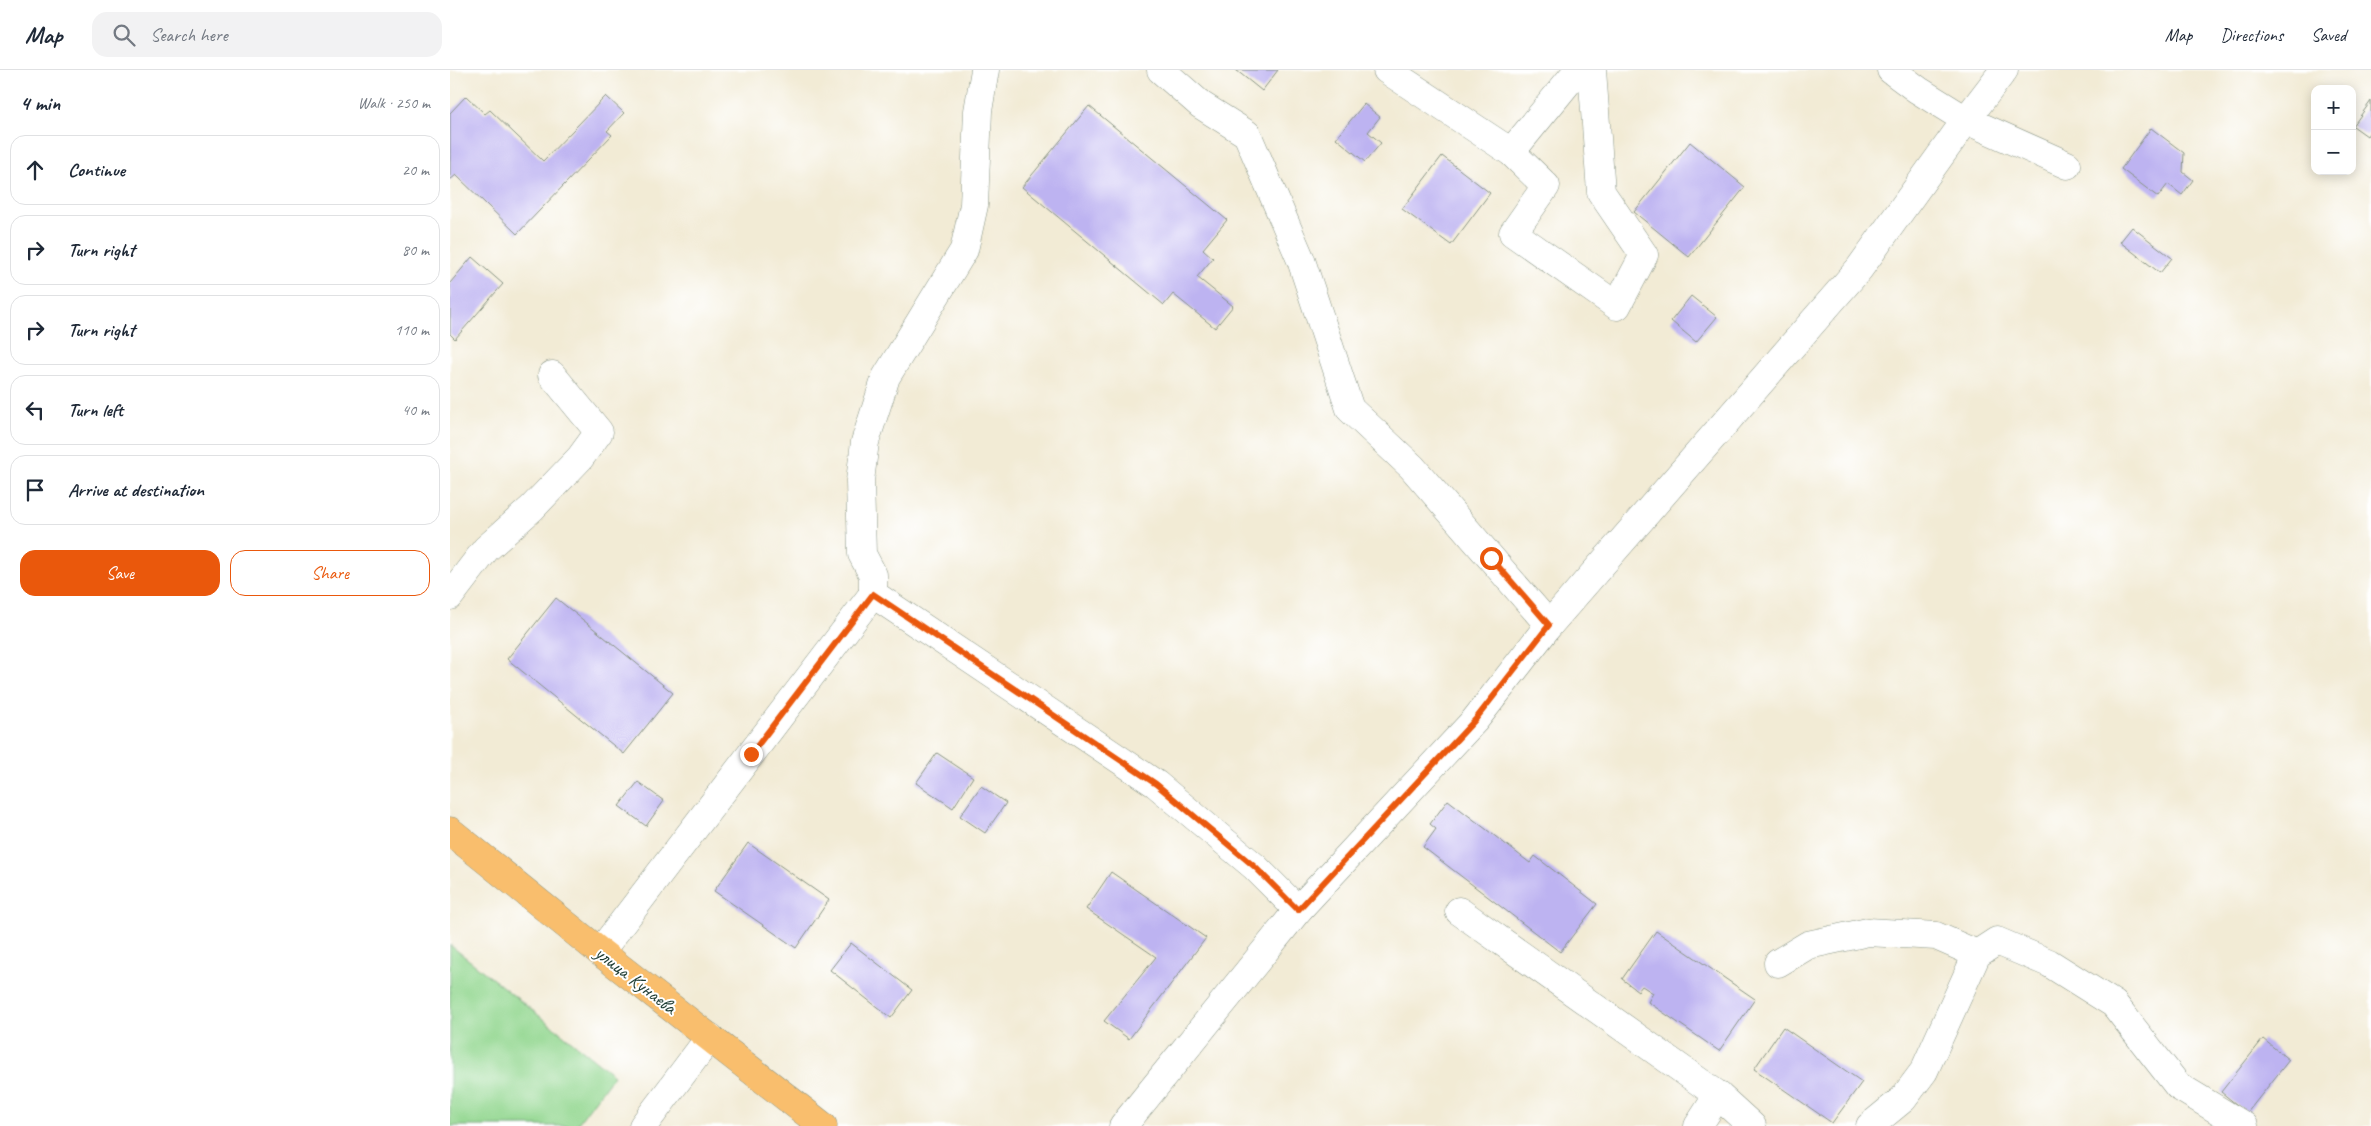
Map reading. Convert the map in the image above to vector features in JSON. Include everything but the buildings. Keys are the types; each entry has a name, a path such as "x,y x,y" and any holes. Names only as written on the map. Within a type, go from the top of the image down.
{"main road":[{"name":"улица Кунаева","path":"450,831 600,952 823,1126"}],"street":[{"path":"600,952 873,594 873,575 862,554 860,481 865,442 886,377 964,250 974,205 978,111 985,70"},
{"path":"1161,70 1201,104 1247,134 1301,260 1350,409 1412,467 1549,625"},
{"path":"1387,70 1511,152 1546,186 1513,233 1617,306 1644,255 1601,192 1592,70"},
{"path":"1511,152 1578,70"},
{"path":"1891,70 1918,90 1966,120 2066,165"},
{"path":"1123,1126 1298,910 1475,720 1549,625 1859,269 2004,70"},
{"path":"450,596 486,549 532,508 580,458 599,432 552,375"},
{"path":"873,594 1156,784 1255,867 1298,910"},
{"path":"1459,911 1718,1095 1752,1126"},
{"path":"1778,963 1808,945 1868,932 1936,936 1977,954"},
{"path":"1870,1126 1903,1099 1924,1071 1977,954 1997,941 2049,963 2114,1004 2178,1086 2244,1126"},
{"path":"643,1126 710,1038"},
{"path":"1698,1126 1718,1095"}],"green space":[{"path":"450,945 614,1075 576,1126 450,1126"}],"route":[{"path":"751,754 873,594 1156,784 1255,867 1298,910 1475,720 1549,625 1491,558"}]}
